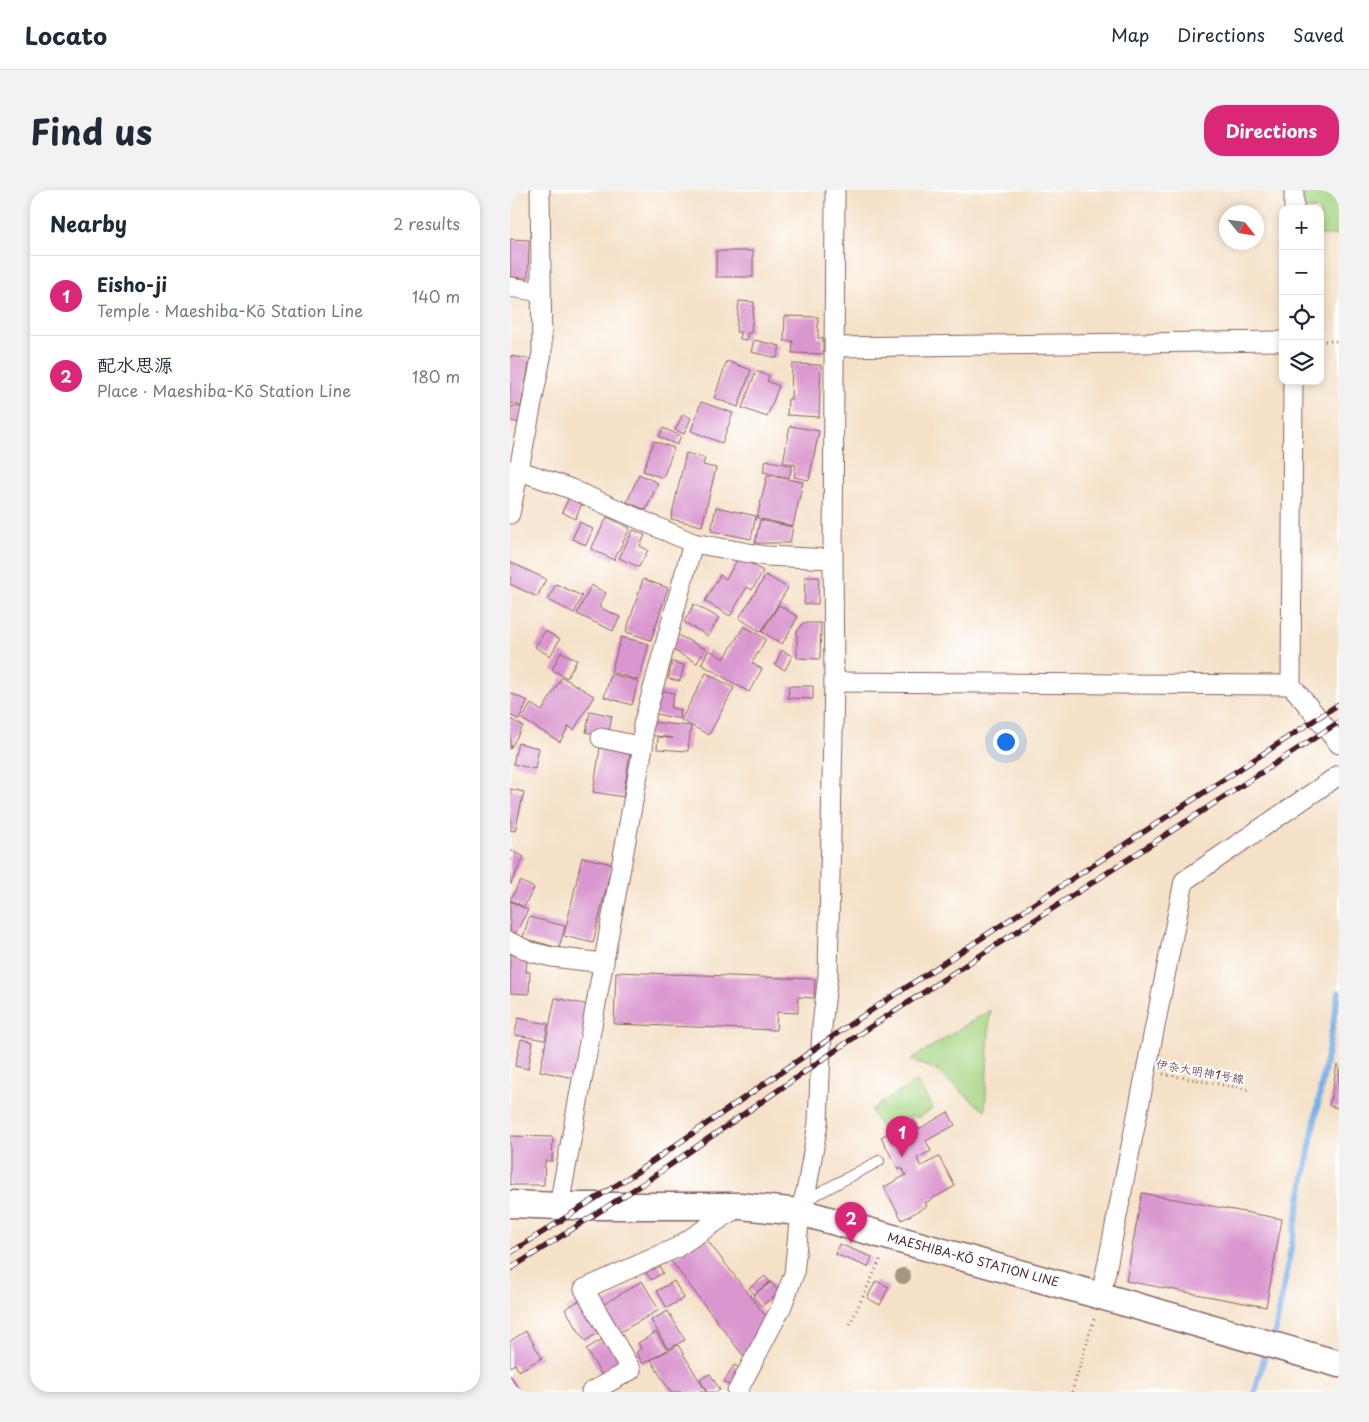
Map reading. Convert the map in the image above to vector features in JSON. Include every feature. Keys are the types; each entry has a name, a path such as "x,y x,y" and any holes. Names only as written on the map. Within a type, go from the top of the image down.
{"main road":[{"name":"MAESHIBA-KŌ STATION LINE","path":"510,1204 560,1206 802,1206 891,1238 1339,1364"}],"street":[{"path":"510,514 515,470 542,353 540,190"},
{"path":"737,1392 781,1308 794,1274 802,1206 807,1188 818,1122 822,1026 828,975 834,682 835,190"},
{"path":"1294,190 1294,205"},
{"path":"510,287 541,292"},
{"path":"835,347 1279,341"},
{"path":"1293,385 1291,685 1339,744"},
{"path":"515,470 571,489 693,542 766,556 833,559"},
{"path":"560,1206 643,747 643,725 693,542"},
{"path":"834,682 1291,685"},
{"path":"601,738 643,747"},
{"path":"1101,1296 1184,881 1339,775"},
{"path":"510,942 531,952 552,958 604,963"},
{"path":"591,1392 631,1370 584,1289 676,1248 740,1206"}],"lane":[{"path":"802,1206 879,1162"}],"path":[{"path":"1324,341 1339,341"},
{"name":"伊奈大明神1号線","path":"1146,1071 1251,1090"},
{"path":"850,1324 891,1238"},
{"path":"1072,1392 1101,1296"}],"green space":[{"path":"1303,190 1339,190 1339,235 1324,235 1324,205 1303,205"},
{"path":"990,1010 985,1111 934,1069 910,1060"},
{"path":"916,1081 933,1108 918,1118 912,1116 883,1131 871,1110"}],"building":[{"path":"510,239 529,240 528,278 510,277"},
{"path":"716,251 753,251 753,277 716,277"},
{"path":"739,301 754,302 751,333 747,333 747,340 740,339 740,332 736,332"},
{"path":"785,316 818,317 818,338 823,338 823,354 792,353 793,341 784,341"},
{"path":"754,340 780,346 777,358 751,352"},
{"path":"510,356 530,359 521,406 510,403"},
{"path":"727,361 751,370 738,407 714,398"},
{"path":"792,364 821,365 819,417 787,415 788,399 791,399"},
{"path":"756,371 769,376 767,381 779,386 767,417 742,408"},
{"path":"701,402 733,413 722,443 691,431"},
{"path":"511,406 523,408 520,423 510,421"},
{"path":"683,414 691,418 684,434 675,430"},
{"path":"790,426 819,431 809,480 794,477 796,465 783,462"},
{"path":"663,428 681,436 677,445 659,437"},
{"path":"654,441 674,448 663,478 643,471"},
{"path":"686,453 705,458 703,465 716,468 702,526 671,519"},
{"path":"766,460 792,466 789,478 763,472"},
{"path":"639,474 658,483 646,510 627,502"},
{"path":"767,475 803,482 793,526 757,518"},
{"path":"570,496 583,502 575,519 562,512"},
{"path":"716,507 756,516 751,539 711,531"},
{"path":"607,517 630,528 614,560 591,549"},
{"path":"760,520 793,527 790,543 755,543"},
{"path":"580,522 593,529 586,545 572,539"},
{"path":"633,530 645,535 640,546 648,550 639,567 619,558"},
{"path":"739,557 763,571 752,590 747,587 730,616 705,601 720,575 726,579"},
{"path":"510,562 546,579 537,597 510,584"},
{"path":"766,575 788,588 761,632 739,618"},
{"path":"805,577 819,577 818,604 804,604"},
{"path":"643,579 668,588 651,640 626,632"},
{"path":"556,584 582,596 574,613 548,600"},
{"path":"591,585 606,593 599,607 620,617 613,631 577,614"},
{"path":"694,604 719,618 708,636 684,622"},
{"path":"779,605 798,617 782,644 762,632"},
{"path":"803,623 821,623 820,659 797,658 797,632"},
{"path":"744,626 766,639 752,663 762,669 749,692 701,664 709,650 724,659"},
{"path":"545,631 560,639 550,656 535,647"},
{"path":"678,635 705,649 697,663 671,649"},
{"path":"621,637 649,644 639,680 611,672"},
{"path":"782,650 792,656 785,670 775,665"},
{"path":"561,652 577,660 567,678 552,670"},
{"path":"672,662 684,665 680,681 668,679"},
{"path":"706,673 734,688 709,735 681,720"},
{"path":"611,674 638,681 632,705 604,697"},
{"path":"562,677 594,696 574,730 569,726 560,742 522,719 531,704 542,711"},
{"path":"789,686 813,686 813,699 788,698"},
{"path":"655,689 674,693 671,708 681,710 680,719 651,713"},
{"path":"510,693 528,701 519,720 510,715"},
{"path":"590,711 612,716 608,737 586,732"},
{"path":"510,719 523,726 510,749"},
{"path":"649,722 691,726 688,751 657,749 658,737 673,738 648,735"},
{"path":"601,742 631,747 623,797 593,792"},
{"path":"518,743 539,748 535,769 513,764"},
{"path":"510,789 524,792 515,831 510,830"},
{"path":"510,850 524,857 510,885"},
{"path":"582,857 612,864 593,943 564,936"},
{"path":"520,881 534,888 524,907 510,900"},
{"path":"510,901 528,910 514,936 510,934"},
{"path":"529,917 565,926 559,948 523,938"},
{"path":"510,954 527,955 526,972 530,972 529,994 510,993"},
{"path":"616,972 815,979 814,998 798,997 798,1013 777,1012 776,1030 614,1024"},
{"path":"555,998 589,1005 574,1078 540,1071"},
{"path":"518,1018 548,1024 545,1040 515,1035"},
{"path":"521,1039 533,1042 528,1069 515,1066"},
{"path":"1337,1065 1339,1066 1339,1108 1329,1106"},
{"path":"948,1112 955,1125 926,1141 931,1151 917,1158 921,1166 939,1157 955,1186 925,1203 927,1206 902,1220 884,1187 906,1175 901,1167 898,1169 881,1137 914,1119 919,1129"},
{"path":"510,1136 553,1137 552,1161 545,1161 544,1185 510,1185"},
{"path":"1142,1193 1282,1219 1266,1307 1126,1281"},
{"path":"704,1236 767,1318 745,1358 671,1261"},
{"path":"839,1244 872,1257 868,1267 835,1254"},
{"path":"656,1260 663,1273 651,1280 643,1268"},
{"path":"765,1276 770,1282 754,1294 749,1288"},
{"path":"642,1281 659,1310 615,1335 599,1307"},
{"path":"674,1281 684,1298 667,1308 657,1291"},
{"path":"876,1281 889,1287 880,1305 867,1298"},
{"path":"771,1282 779,1293 761,1306 753,1296"},
{"path":"582,1299 601,1331 585,1341 565,1309"},
{"path":"668,1311 685,1340 668,1349 651,1320"},
{"path":"526,1331 542,1358 519,1371 515,1364 510,1367 510,1341"},
{"path":"656,1332 667,1350 643,1364 636,1352 641,1348 638,1343"},
{"path":"606,1337 625,1369 605,1381 586,1349"},
{"path":"678,1345 706,1392 670,1392 651,1360"},
{"path":"734,1365 743,1370 734,1388 724,1382"},
{"path":"710,1374 720,1390 717,1392 707,1392 700,1379"},
{"path":"510,1375 520,1392 510,1392"}],"waterway":[{"path":"1274,1338 1339,992"},
{"path":"1255,1392 1265,1354"}],"railway":[{"path":"510,1253 637,1172 855,1021 1339,704"},
{"path":"510,1269 647,1181 855,1037 1339,722"}],"place":[{"name":"Eisho-ji","path":"902,1157"},
{"name":"配水思源","path":"851,1243"}]}
